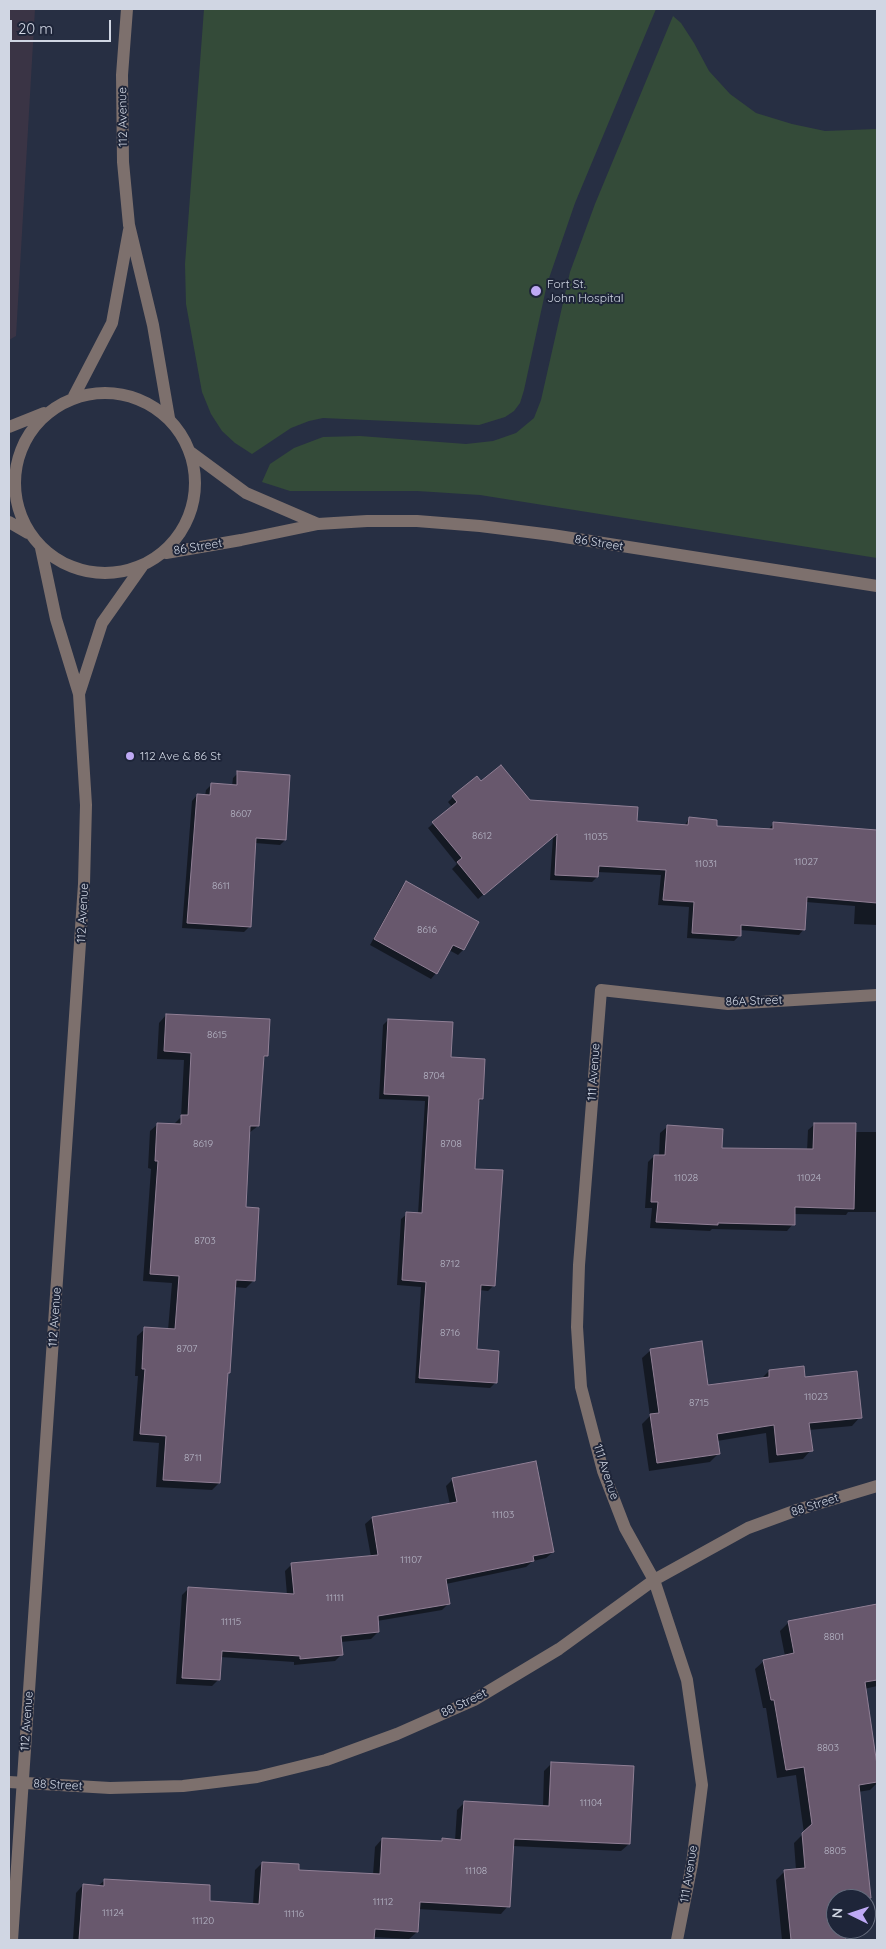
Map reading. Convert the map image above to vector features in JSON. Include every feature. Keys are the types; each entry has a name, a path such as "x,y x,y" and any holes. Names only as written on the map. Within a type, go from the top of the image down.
{"street":[{"name":"112 Avenue","path":"128,9 122,75 123,162 130,225 153,325 169,418"},
{"name":"112 Avenue","path":"74,396 112,323 130,225"},
{"path":"9,427 44,413 74,396 95,394 120,394 145,402 169,418 189,451 195,481 192,508 184,533 166,552 143,565 113,571 88,571 64,564 40,548 28,533 17,502 17,471 24,442 44,413"},
{"name":"86 Street","path":"189,451 246,493 318,524"},
{"name":"86 Street","path":"166,552 241,540 318,524 367,521 417,521 480,526 552,535 877,586"},
{"path":"9,522 28,533"},
{"name":"112 Avenue","path":"12,1940 84,884 86,805 79,694 56,619 40,548"},
{"name":"112 Avenue","path":"79,694 102,623 143,565"},
{"name":"86A Street","path":"601,990 728,1004 877,994"},
{"name":"111 Avenue","path":"601,990 579,1265 577,1327 581,1387 603,1471 625,1528 654,1580 687,1680 702,1785 692,1864 677,1940"},
{"name":"88 Street","path":"9,1782 110,1788 183,1786 257,1777 326,1760 397,1734 474,1700 558,1649 654,1580 748,1528 797,1510 877,1486"}],"shaded area":[{"path":"9,9 35,9 16,336 9,340"}],"green space":[{"path":"204,9 656,9 575,203 547,284 524,390 520,403 514,411 505,417 479,425 323,418 291,428 252,454 235,443 222,431 211,414 202,392 186,304 185,264"},
{"path":"673,16 681,23 709,71 730,94 756,113 792,124 825,131 877,129 877,558 480,495 417,491 290,491 262,482 270,464 294,448 323,437 360,436 466,444 493,441 516,433 534,418 541,400 570,272 595,204"}],"building":[{"path":"501,765 530,800 638,807 637,821 688,825 689,817 717,820 717,826 773,829 773,822 877,830 877,903 807,897 805,930 741,925 741,936 692,933 694,902 663,900 666,870 599,866 598,877 555,875 557,834 484,895 457,862 462,858 432,822 457,802 452,796 477,776 481,781"},
{"path":"237,771 290,775 286,840 256,838 251,927 187,923 197,794 210,795 211,783 237,785"},
{"path":"406,881 479,922 464,950 453,945 437,974 374,939"},
{"path":"166,1014 270,1019 268,1056 264,1056 259,1126 250,1126 246,1207 259,1208 255,1281 236,1280 220,1483 163,1480 166,1436 140,1434 145,1369 142,1369 144,1327 175,1329 179,1276 150,1274 158,1161 155,1161 157,1123 181,1124 181,1115 188,1115 191,1053 164,1051"},
{"path":"388,1019 453,1022 451,1057 485,1059 483,1099 479,1099 475,1169 503,1170 495,1286 481,1285 477,1349 499,1351 497,1383 419,1378 426,1282 402,1280 406,1212 422,1213 429,1096 384,1094"},
{"path":"814,1123 856,1123 854,1209 795,1207 795,1225 718,1223 718,1225 656,1222 658,1202 651,1202 654,1155 665,1155 667,1125 723,1129 722,1148 813,1149"},
{"path":"702,1341 708,1385 769,1377 769,1370 804,1366 805,1377 857,1371 862,1418 809,1423 813,1451 777,1455 774,1425 717,1434 720,1454 657,1463 650,1414 659,1413 650,1349"},
{"path":"536,1461 554,1552 533,1556 534,1561 446,1579 450,1604 378,1616 379,1632 341,1636 343,1655 300,1659 300,1656 222,1651 220,1680 182,1678 188,1587 294,1594 291,1563 378,1555 372,1517 457,1502 452,1478"},
{"path":"877,1604 877,1680 865,1682 877,1765 877,1782 859,1785 870,1889 826,1889 826,1939 846,1940 791,1940 784,1870 805,1868 802,1833 812,1824 804,1767 786,1770 774,1700 771,1700 763,1660 794,1653 788,1621"},
{"path":"551,1762 634,1766 630,1844 514,1839 510,1907 420,1902 418,1932 375,1929 374,1940 79,1940 83,1884 104,1886 104,1879 210,1885 210,1901 259,1904 262,1862 299,1864 299,1870 380,1874 382,1838 442,1841 442,1838 461,1840 464,1801 549,1806"}],"place":[{"name":"Fort St. John Hospital","path":"536,291"},
{"name":"112 Ave & 86 St","path":"130,756"}]}
